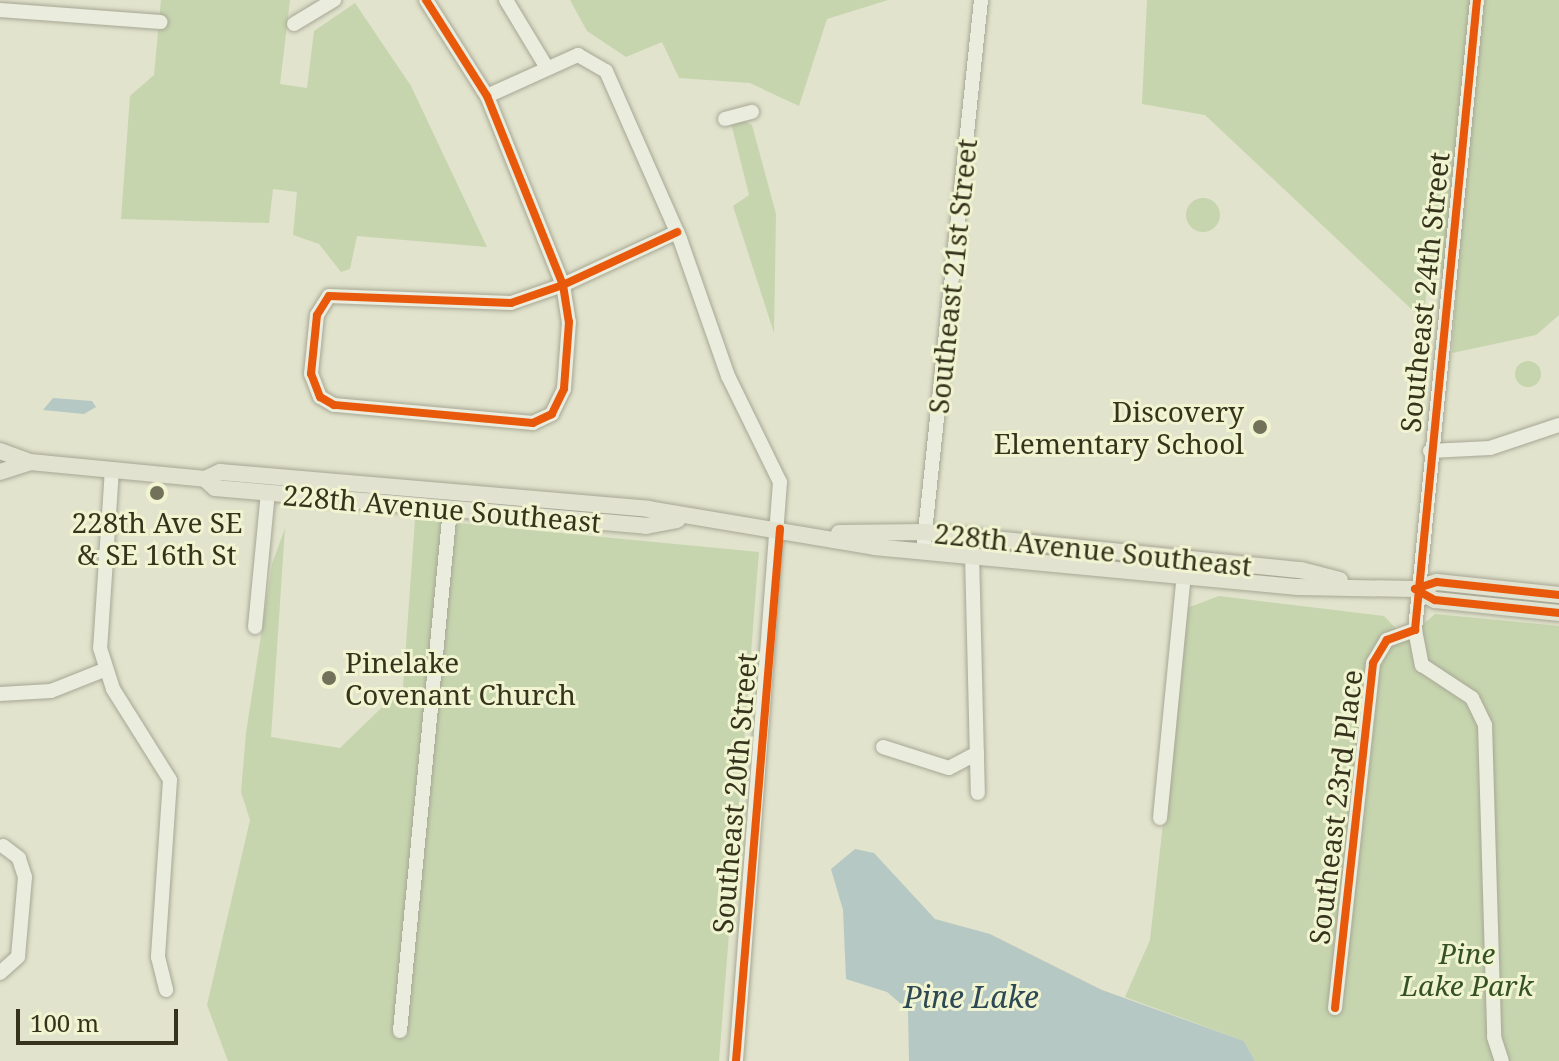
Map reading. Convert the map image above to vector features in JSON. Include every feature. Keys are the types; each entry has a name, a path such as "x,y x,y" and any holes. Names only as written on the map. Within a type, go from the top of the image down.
{"main road":[{"name":"228th Avenue Southeast","path":"0,451 30,462 205,479 235,473 648,509 683,518 828,534 923,551 1184,573 1298,587 1357,584 1415,589 1437,582 1559,595"},
{"name":"228th Avenue Southeast","path":"0,472 30,462"},
{"name":"228th Avenue Southeast","path":"205,479 215,488 646,526 683,518"},
{"name":"228th Avenue Southeast","path":"828,534 925,532 1301,570 1357,584"},
{"path":"1034,560 1100,551"},
{"name":"228th Avenue Southeast","path":"1415,589 1435,600 1559,613"}],"street":[{"path":"107,18 109,0"},
{"path":"294,24 334,0"},
{"path":"426,0 487,96 563,285 569,346 557,409 544,421 526,422 334,405 314,387 317,315 329,296 490,304 563,285 677,232"},
{"path":"487,96 547,68 506,0"},
{"name":"Southeast 21st Street","path":"923,551 981,0"},
{"name":"Southeast 24th Street","path":"1415,589 1477,0"},
{"path":"0,10 161,22"},
{"name":"Southeast 20th Street","path":"547,68 578,55 595,60 606,71 677,232 732,387 780,482 780,529 736,1061"},
{"path":"725,119 752,112"},
{"path":"1430,451 1490,448 1559,425"},
{"path":"112,469 99,629 104,670 170,780 158,957 166,990"},
{"path":"255,627 268,493"},
{"path":"400,1031 450,509"},
{"path":"972,554 978,793"},
{"path":"1160,818 1184,573"},
{"path":"1415,589 1415,630 1422,665 1472,698 1485,725 1493,1014 1502,1061"},
{"name":"Southeast 23rd Place","path":"1335,1008 1373,663 1387,640 1415,630"},
{"path":"0,694 51,691 104,670"},
{"path":"883,747 949,768 977,753"},
{"path":"0,973 14,964 25,877 19,858 1,842"}],"green space":[{"path":"161,0 290,0 280,84 307,88 314,31 355,3 411,86 487,247 357,236 350,269 341,272 319,244 293,235 297,192 273,189 269,223 121,219 130,96 154,75"},
{"path":"570,0 888,0 827,19 799,106 750,83 679,78 662,42 626,57 587,31"},
{"path":"1147,0 1559,0 1559,315 1536,335 1452,353 1456,295 1431,259 1423,320 1205,115 1142,104"},
{"path":"744,121 752,125 776,214 774,333 733,206 749,195 731,123"},
{"path":"1203,198 1215,203 1220,215 1215,227 1203,232 1191,227 1186,215 1191,203"},
{"path":"1528,361 1537,365 1541,374 1537,383 1528,387 1519,383 1515,374 1519,365"},
{"path":"415,519 759,552 719,1061 228,1061 207,1005 250,820 241,792 246,733 272,564 285,528 271,737 340,748 403,687"},
{"name":"Pine Lake Park","path":"1219,596 1384,616 1406,639 1435,614 1559,626 1559,1061 1255,1061 1244,1041 1125,997 1150,940 1187,608"}],"water":[{"path":"53,398 92,401 96,407 84,414 43,410"},
{"name":"Pine Lake","path":"855,849 874,853 935,919 990,934 1102,990 1244,1041 1255,1061 909,1061 908,1010 887,992 846,979 843,910 831,869"}],"cycle path":[{"path":"426,0 487,96 563,285 569,322 564,389 552,414 533,423 334,405 320,397 311,374 317,315 329,296 511,303 563,285 677,232"},
{"path":"1335,1008 1373,663 1387,640 1415,630 1477,0"},
{"path":"736,1061 780,529"},
{"path":"1415,589 1437,582 1559,595"},
{"path":"1415,589 1435,600 1559,613"}],"place":[{"name":"Discovery Elementary School","path":"1260,427"},
{"name":"228th Ave SE & SE 16th St","path":"157,493"},
{"name":"Pinelake Covenant Church","path":"329,678"}]}
